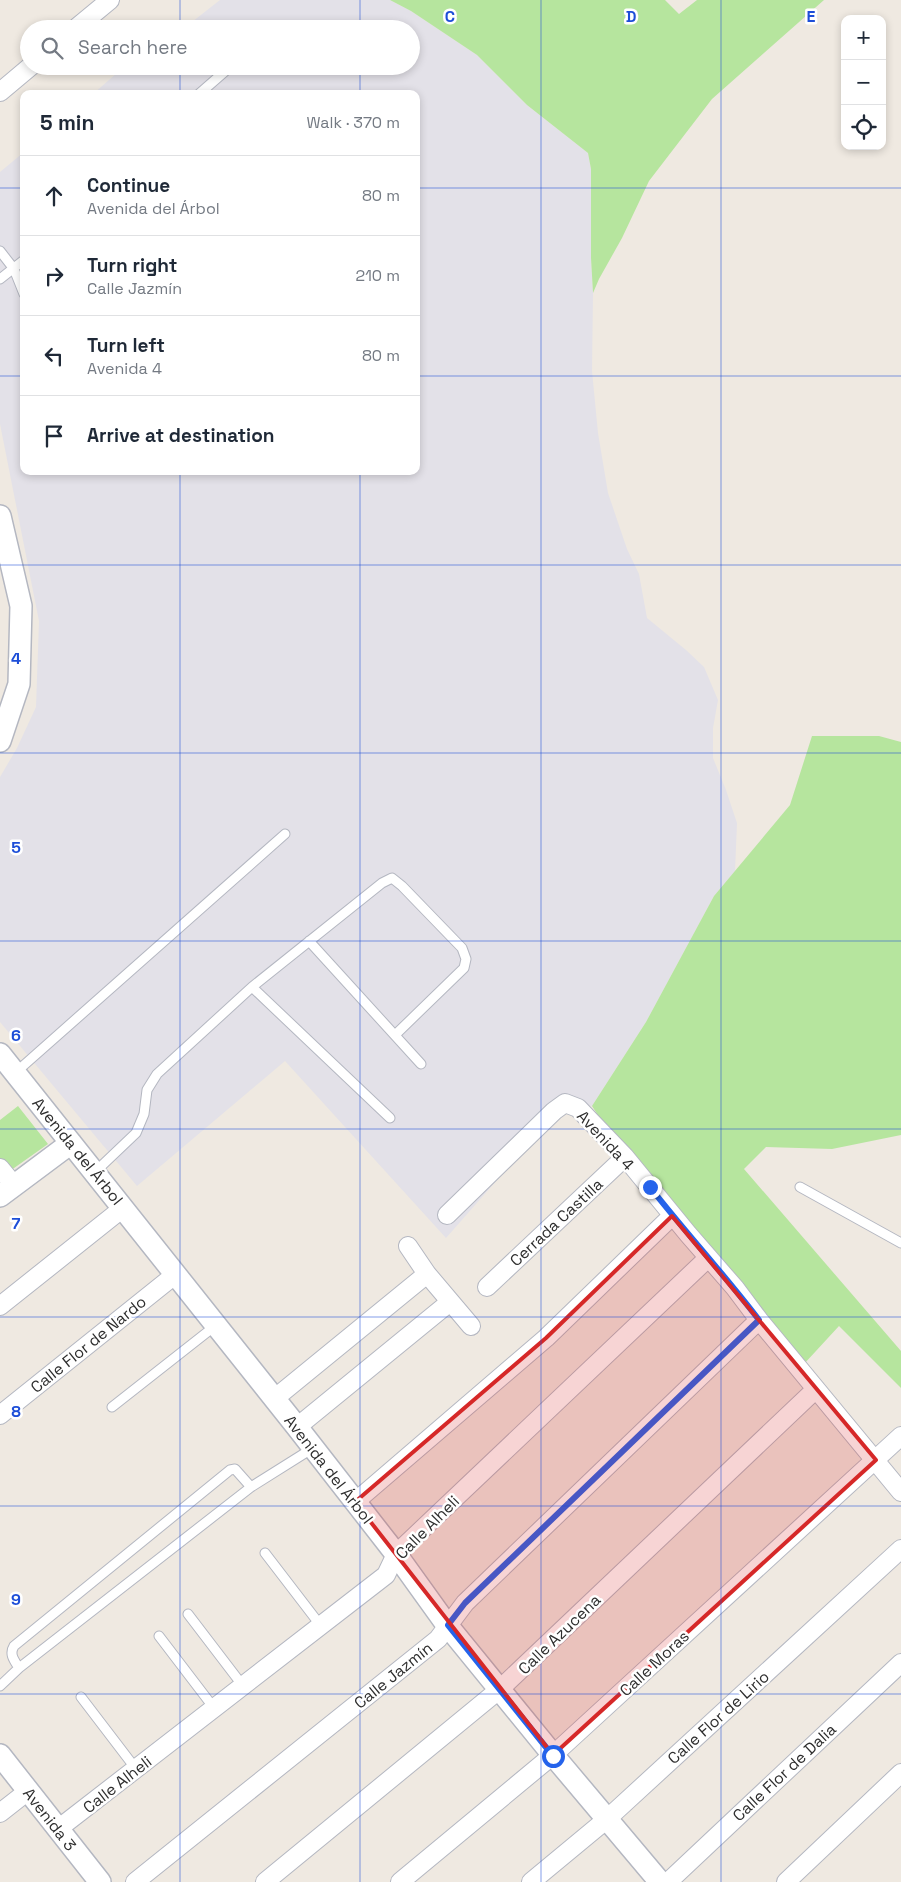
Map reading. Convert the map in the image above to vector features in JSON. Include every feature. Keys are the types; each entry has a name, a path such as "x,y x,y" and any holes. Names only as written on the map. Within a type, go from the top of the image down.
{"street":[{"path":"86,20 110,0"},
{"path":"0,92 20,75"},
{"path":"0,516 4,552 21,606 19,684 0,740"},
{"name":"Avenida del Árbol","path":"0,1054 356,1502 448,1625 553,1756 660,1882"},
{"name":"Avenida 4","path":"447,1215 554,1111 565,1103 578,1108 625,1157 672,1216 735,1288 759,1320 901,1492"},
{"path":"0,1168 7,1191 71,1143"},
{"name":"Cerrada Castilla","path":"487,1287 625,1157"},
{"path":"0,1306 123,1208"},
{"path":"356,1502 546,1338 672,1216"},
{"path":"408,1246 427,1274 471,1326"},
{"name":"Calle Alheli","path":"58,1829 386,1575 396,1554 708,1258"},
{"name":"Calle Flor de Nardo","path":"0,1415 176,1274"},
{"path":"274,1399 427,1274"},
{"path":"297,1427 450,1302"},
{"name":"Calle Jazmín","path":"135,1882 438,1639 465,1603 759,1320"},
{"name":"Calle Azucena","path":"265,1882 500,1689 816,1389"},
{"name":"Calle Moras","path":"400,1882 553,1756 901,1436"},
{"name":"Calle Flor de Lirio","path":"531,1882 607,1819 901,1549"},
{"name":"Calle Flor de Dalia","path":"668,1882 901,1663"},
{"name":"Avenida 3","path":"0,1756 58,1829 93,1879"},
{"path":"786,1882 901,1773"},
{"path":"0,1813 28,1791"}],"lane":[{"path":"204,90 221,75"},
{"path":"0,251 14,269 20,284"},
{"path":"0,280 20,264"},
{"path":"15,1073 285,834"},
{"path":"95,1173 136,1133 144,1114 147,1090 158,1074 252,987 382,883 392,878 462,948 466,959 464,968 395,1035"},
{"path":"309,941 422,1064"},
{"path":"252,987 390,1118"},
{"path":"800,1187 901,1244"},
{"path":"112,1407 215,1326"},
{"path":"0,1686 19,1668 251,1488 313,1448"},
{"path":"19,1668 12,1656 14,1646 230,1470 235,1469 240,1473 251,1488"},
{"path":"265,1553 321,1626"},
{"path":"188,1614 243,1686"},
{"path":"159,1636 214,1708"},
{"path":"81,1697 136,1769"}],"highlighted area":[{"path":"672,1216 876,1460 553,1755 355,1502 546,1338"}],"shaded area":[{"path":"220,0 390,0 411,11 477,55 527,105 588,153 591,169 592,371 598,433 608,493 627,549 639,574 647,618 704,667 718,700 713,728 713,758 737,823 735,871 714,896 646,1022 592,1106 565,1103 446,1238 285,1061 137,1186 0,1022 0,777 17,748 36,707 39,621 0,424 0,172 20,155 20,475 420,475 420,90 98,90 115,75 420,75 420,20 194,20"}],"green space":[{"path":"390,0 665,0 679,14 697,0 824,0 712,99 649,181 593,293 591,169 588,153 527,105 477,55 411,11"},
{"path":"812,736 879,736 901,742 901,1135 832,1149 766,1147 744,1169 901,1351 901,1388 839,1326 804,1364 625,1157 592,1106 646,1022 714,896 790,805"},
{"path":"18,1106 48,1144 7,1173 0,1164 0,1120"}],"route":[{"path":"553,1756 448,1625 465,1603 759,1320 735,1288 650,1187"}]}
